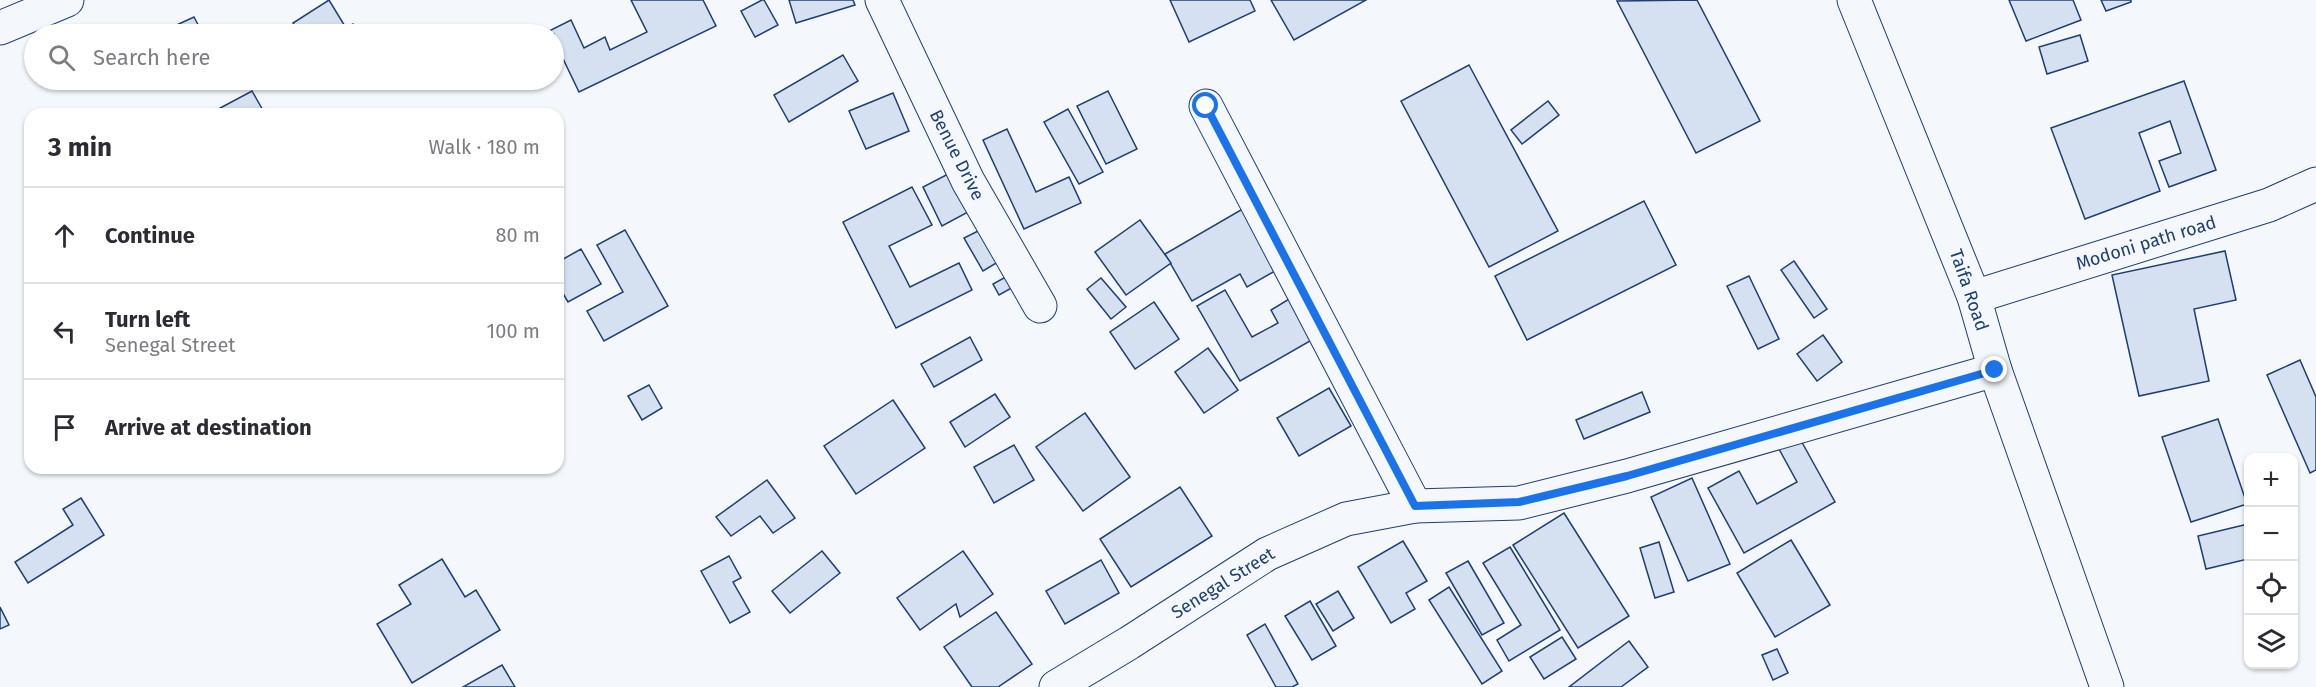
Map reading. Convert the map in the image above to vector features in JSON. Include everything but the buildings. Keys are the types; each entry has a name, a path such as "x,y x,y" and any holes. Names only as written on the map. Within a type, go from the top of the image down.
{"main road":[{"path":"0,28 67,0"},
{"name":"Benue Drive","path":"882,0 968,181 1040,306"},
{"name":"Taifa Road","path":"1854,0 1974,297 1995,370 2106,687"},
{"path":"1206,106 1415,506"},
{"name":"Modoni path road","path":"1974,297 2269,205 2316,184"},
{"name":"Senegal Street","path":"1056,687 1266,554 1346,519 1415,506 1519,502 1627,476 1995,370"}],"route":[{"path":"1206,106 1415,506 1519,502 1627,476 1995,370"}]}
